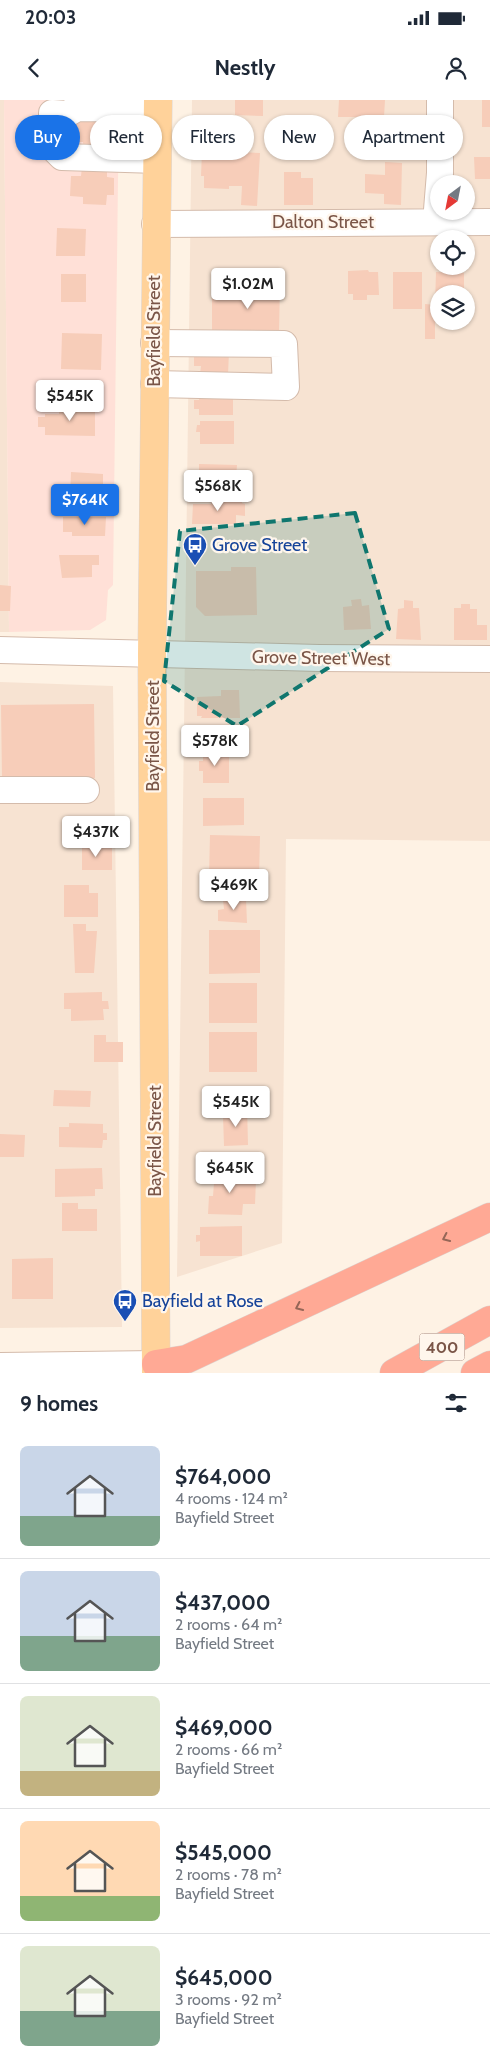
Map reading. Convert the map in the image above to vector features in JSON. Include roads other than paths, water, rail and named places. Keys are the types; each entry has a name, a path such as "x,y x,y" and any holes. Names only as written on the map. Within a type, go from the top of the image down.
{"highway":[{"path":"156,1368 187,1359 490,1217"},
{"name":"400","path":"394,1373 490,1320"},
{"name":"400","path":"475,1373 490,1365"}],"main road":[{"name":"Bayfield Street","path":"156,160 152,654 156,1368"}],"street":[{"path":"436,222 440,173 440,100"},
{"path":"90,158 62,157 52,147 52,113 67,114 66,104 158,104"},
{"name":"Dalton Street","path":"155,224 490,222"},
{"path":"154,343 284,344 286,387 154,384"},
{"name":"Grove Street West","path":"0,650 490,659"},
{"path":"0,790 86,790"},
{"path":"0,1366 70,1369 156,1368"}],"place":[{"name":"Grove Street","path":"195,566"},
{"name":"Bayfield at Rose","path":"125,1322"}]}
